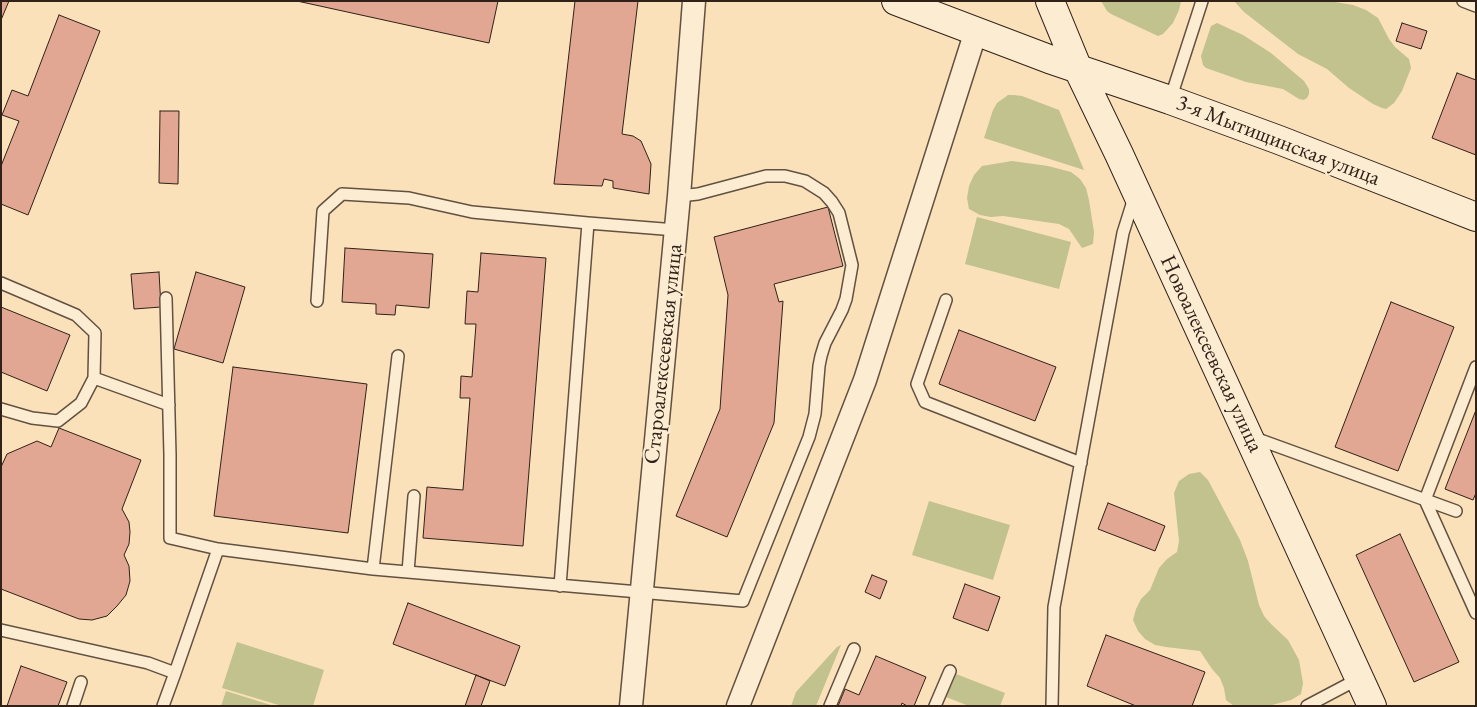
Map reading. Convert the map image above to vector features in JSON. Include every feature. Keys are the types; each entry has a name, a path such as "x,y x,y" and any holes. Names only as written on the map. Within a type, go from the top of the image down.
{"street":[{"name":"Староалексеевская улица","path":"631,706 676,230 694,1"},
{"name":"3-я Мытищинская улица","path":"896,1 1279,140 1476,217"},
{"name":"Новоалексеевская улица","path":"1050,1 1078,68 1137,192 1372,706"},
{"path":"738,706 865,380 976,31"}],"lane":[{"path":"1170,100 1202,1"},
{"path":"1463,1 1476,6"},
{"path":"166,298 170,538 218,549 373,569 743,601 807,442 815,414 821,356 825,343 846,299 852,265 838,213 832,202 824,193 806,181 784,176 766,176 698,194 679,196"},
{"path":"1052,706 1054,607 1123,233 1137,192"},
{"path":"317,301 323,211 342,194 409,198 472,212 676,230"},
{"path":"560,586 588,223"},
{"path":"1,283 76,316 95,333 94,378 81,403 58,421 32,418 1,408"},
{"path":"946,300 917,384 925,402 1081,463"},
{"path":"373,569 398,356"},
{"path":"1476,367 1425,500 1476,613"},
{"path":"94,378 169,405"},
{"path":"1248,436 1456,511"},
{"path":"408,572 414,496"},
{"path":"162,706 218,549"},
{"path":"1,630 148,663 175,674"},
{"path":"830,706 854,649"},
{"path":"935,706 950,671"},
{"path":"1307,706 1360,678"},
{"path":"73,706 81,682"}],"green space":[{"path":"1101,1 1181,1 1173,23 1163,34 1158,36 1111,14"},
{"path":"1234,1 1329,1 1353,5 1366,10 1378,18 1395,47 1409,59 1411,68 1402,91 1394,103 1386,109 1373,104 1349,88 1327,69 1298,54 1244,12"},
{"path":"1217,23 1243,35 1271,53 1304,81 1309,89 1307,98 1304,100 1299,99 1283,89 1246,82 1206,68 1203,65 1201,56 1211,26"},
{"path":"1008,95 1022,96 1059,110 1084,170 984,138 993,110 997,103"},
{"path":"1012,161 1048,166 1071,172 1080,179 1086,188 1089,200 1094,232 1093,244 1082,248 1069,229 1059,224 1003,216 991,217 980,215 969,209 967,198 969,186 974,175 982,166"},
{"path":"977,217 1071,242 1059,289 965,264"},
{"path":"1200,472 1208,480 1240,540 1264,616 1288,640 1299,660 1303,683 1301,694 1291,700 1268,706 1234,706 1226,700 1220,678 1200,651 1155,645 1145,639 1138,631 1133,620 1141,599 1150,590 1159,568 1177,552 1179,541 1174,493 1179,481 1189,474"},
{"path":"929,501 1010,525 993,580 912,555"},
{"path":"237,642 324,670 313,706 282,706 222,688"},
{"path":"841,645 816,706 791,706 796,692 837,647"},
{"path":"956,674 1005,693 1000,706 969,706 946,697"},
{"path":"226,691 274,706 221,706"}],"building":[{"path":"1,1 9,1 1,20"},
{"path":"297,1 498,1 489,43"},
{"path":"575,1 638,1 622,134 633,136 641,141 651,164 649,194 613,188 613,181 604,179 602,186 554,184"},
{"path":"59,15 100,31 28,215 1,204 1,166 19,121 2,115 12,90 28,96"},
{"path":"1402,23 1427,31 1421,49 1396,41"},
{"path":"1457,73 1476,80 1476,155 1432,138"},
{"path":"160,111 179,111 178,184 159,183"},
{"path":"828,207 843,266 774,284 779,302 783,301 774,423 727,537 676,516 720,409 728,295 714,237"},
{"path":"345,248 433,254 429,308 396,305 395,315 376,314 376,304 342,302"},
{"path":"481,253 546,258 523,546 423,538 427,487 463,490 470,398 460,398 461,376 472,377 476,324 465,324 467,291 478,292"},
{"path":"159,272 161,307 134,309 131,274"},
{"path":"196,272 245,287 223,363 174,349"},
{"path":"1391,302 1454,327 1398,471 1335,447"},
{"path":"1,307 70,335 47,391 1,372"},
{"path":"959,330 1056,367 1035,421 939,384"},
{"path":"233,367 367,384 348,533 214,516"},
{"path":"1476,410 1476,493 1473,500 1445,489"},
{"path":"59,428 141,460 122,509 129,522 130,532 129,544 124,555 129,566 130,581 126,595 107,616 92,620 79,619 1,589 1,467 7,454 37,441 51,447"},
{"path":"1108,503 1165,526 1155,551 1098,529"},
{"path":"1400,534 1459,662 1414,682 1356,555"},
{"path":"872,575 887,581 880,599 865,592"},
{"path":"965,584 1000,597 988,631 953,618"},
{"path":"408,603 520,646 505,686 393,644"},
{"path":"1106,635 1205,672 1192,706 1136,706 1087,686"},
{"path":"876,656 926,677 914,706 907,706 902,703 901,706 838,706 845,689 859,695"},
{"path":"21,666 67,682 58,706 7,706"},
{"path":"476,675 490,681 481,706 465,706"}]}
